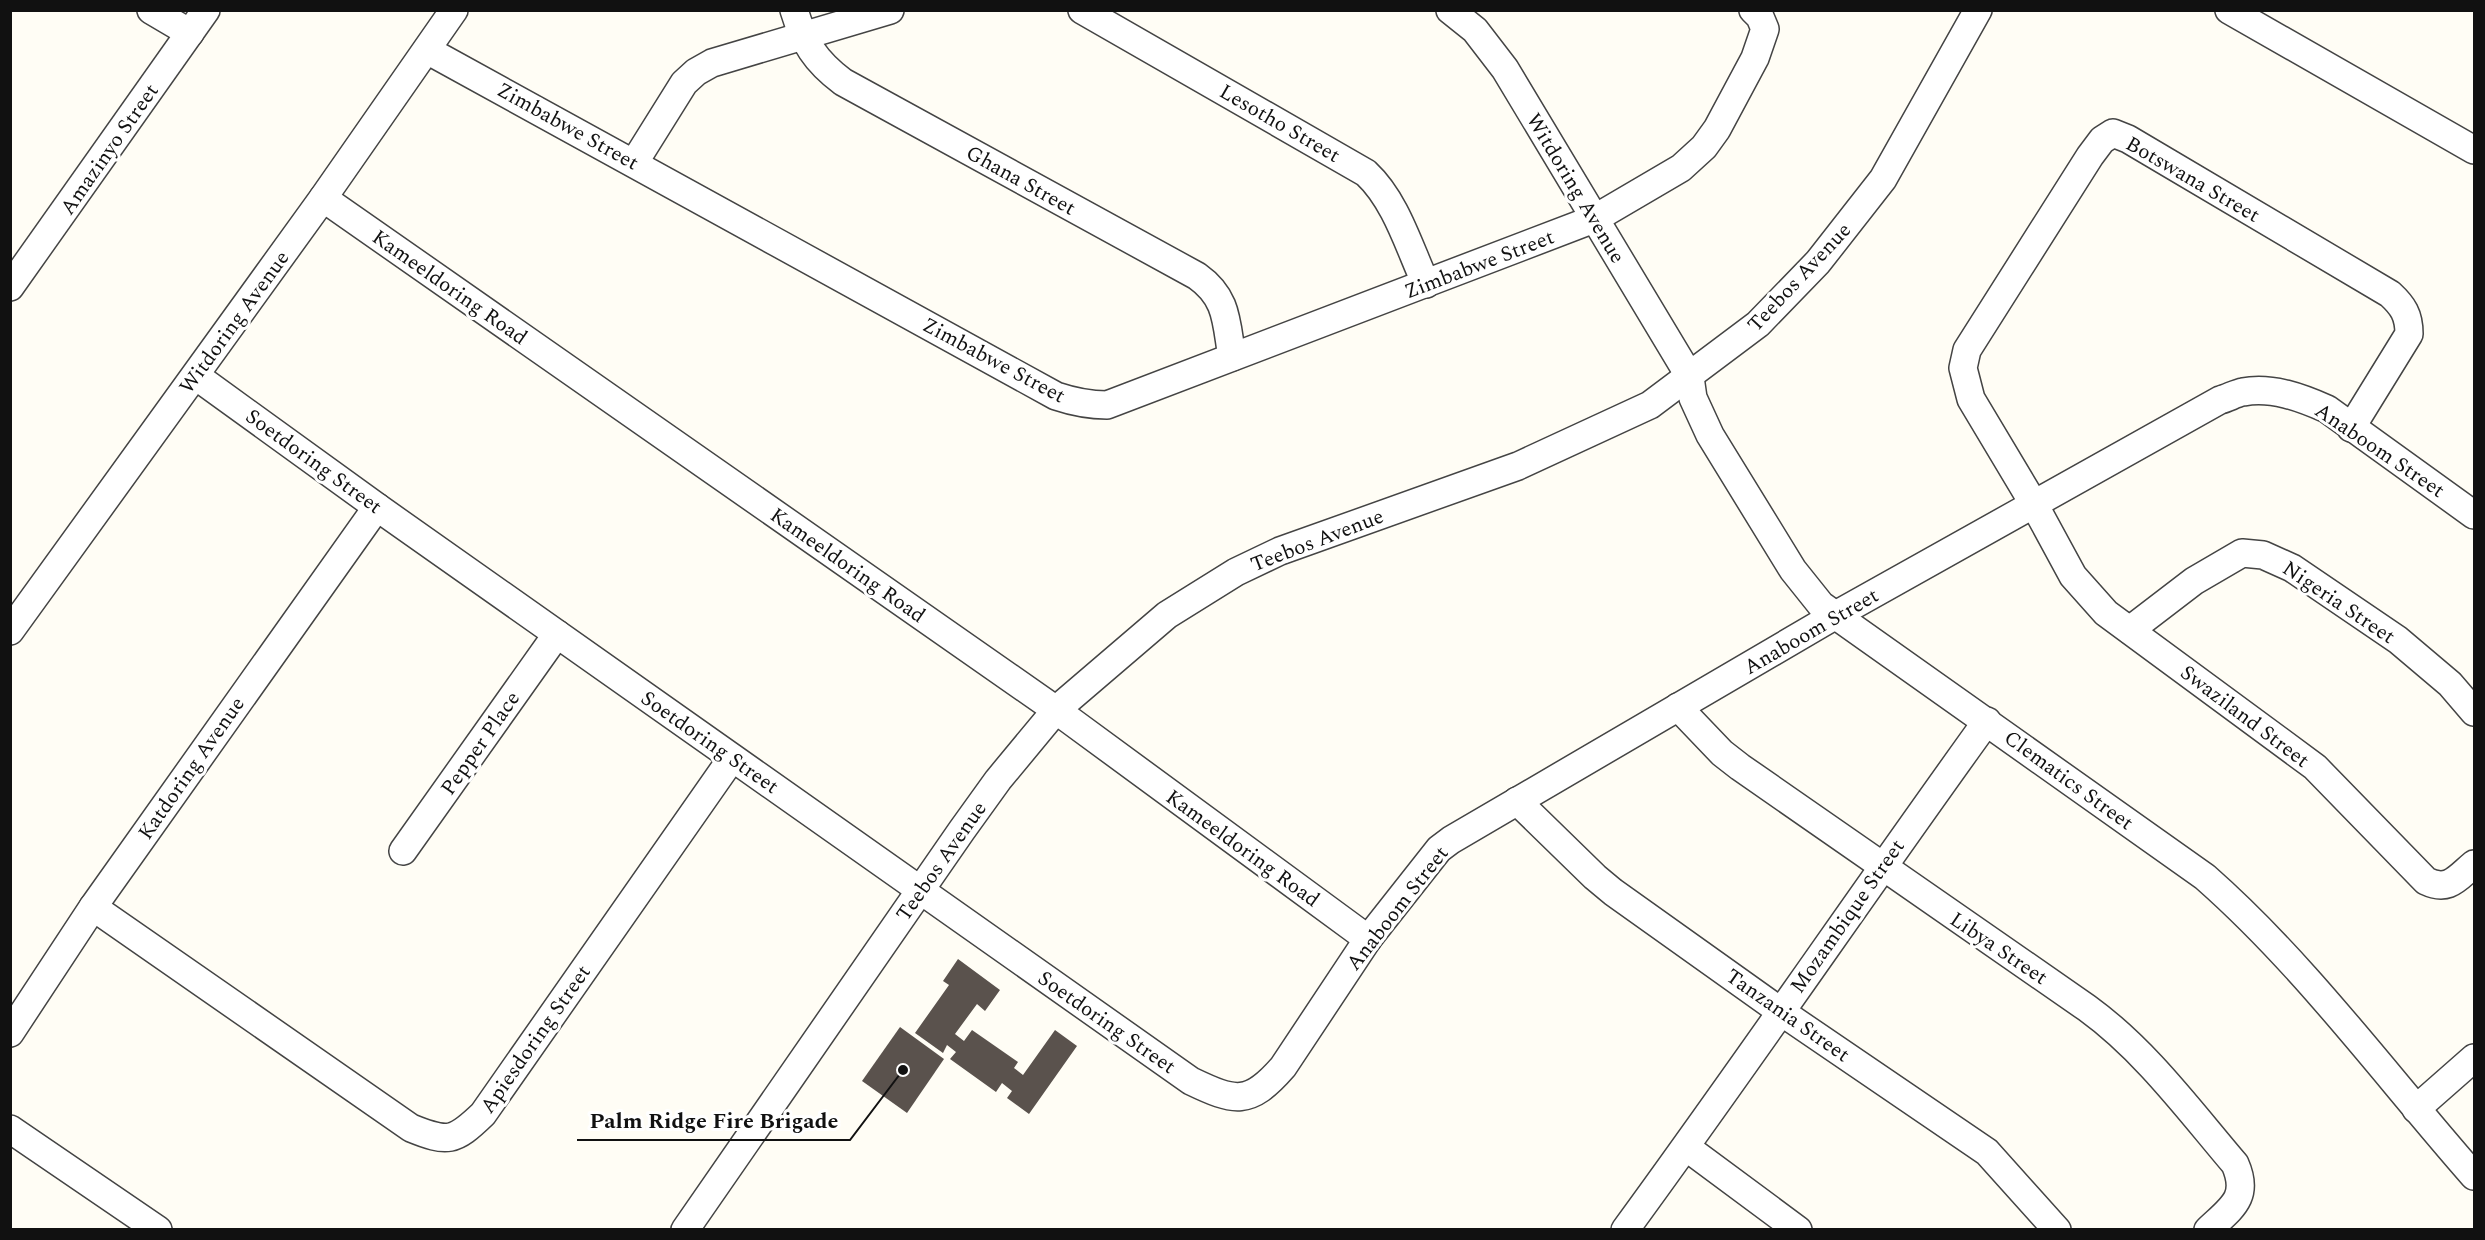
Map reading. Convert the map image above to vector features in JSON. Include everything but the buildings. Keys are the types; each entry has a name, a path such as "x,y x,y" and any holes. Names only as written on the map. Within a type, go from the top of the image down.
{"street":[{"path":"152,10 190,33"},
{"name":"Amazinyo Street","path":"10,287 206,10"},
{"name":"Witdoring Avenue","path":"10,631 196,376 454,10"},
{"name":"Ghana Street","path":"794,10 802,37 817,60 843,82 1210,285 1222,304 1232,357"},
{"path":"634,163 670,102 696,72 712,63 890,10"},
{"name":"Lesotho Street","path":"1082,10 1366,173 1378,184 1387,198 1426,284"},
{"name":"Witdoring Avenue","path":"1450,10 1475,30 1491,48 1690,376"},
{"name":"Zimbabwe Street","path":"427,50 1056,396 1077,403 1107,405 1594,219 1681,168 1704,147 1717,129 1762,41 1765,29 1760,17 1753,10"},
{"name":"Teebos Avenue","path":"685,1230 920,889 998,780 1056,710 1167,615 1236,572 1280,551 1518,466 1650,405 1690,376 1758,324 1818,262 1851,222 1883,179 1978,10"},
{"path":"2229,10 2475,150"},
{"name":"Botswana Street","path":"2035,506 1971,399 1963,368 1967,350 2090,156 2102,140 2113,133 2390,294 2403,306 2409,321 2409,334 2351,428"},
{"name":"Kameeldoring Road","path":"323,198 1056,710 1368,939"},
{"name":"Soetdoring Street","path":"196,376 377,507 1191,1081 1231,1097"},
{"name":"Clematics Street","path":"1690,376 1693,398 1710,435 1793,570 1821,605 2196,870 2226,895 2306,978 2475,1176"},
{"name":"Anaboom Street","path":"1231,1097 1245,1097 1255,1093 1271,1080 1368,939 1439,849 1834,616 2035,506 2220,400 2244,392 2271,392 2300,398 2327,409 2351,428 2472,507"},
{"name":"Swaziland Street","path":"2035,506 2073,576 2106,612 2314,766 2426,881 2438,886 2449,885 2475,864"},
{"name":"Katdoring Avenue","path":"10,1033 93,907 377,507"},
{"name":"Nigeria Street","path":"2130,630 2194,581 2242,553 2263,555 2292,568 2398,640 2450,684 2475,712"},
{"name":"Pepper Place","path":"403,851 557,634"},
{"name":"Libya Street","path":"1678,707 1722,753 1740,767 2087,1008 2137,1049 2235,1164 2241,1178 2240,1192 2235,1204 2208,1230"},
{"name":"Mozambique Street","path":"1624,1230 1686,1147 1881,867 1987,721"},
{"name":"Apiesdoring Street","path":"93,907 411,1128 434,1137 453,1138 468,1129 483,1114 732,758"},
{"name":"Tanzania Street","path":"1517,801 1613,892 1780,1011 1987,1152 2057,1230"},
{"path":"2416,1109 2475,1058"},
{"path":"10,1129 158,1230"},
{"path":"1686,1147 1798,1230"}],"place":[{"name":"Palm Ridge Fire Brigade","path":"903,1070"}]}
